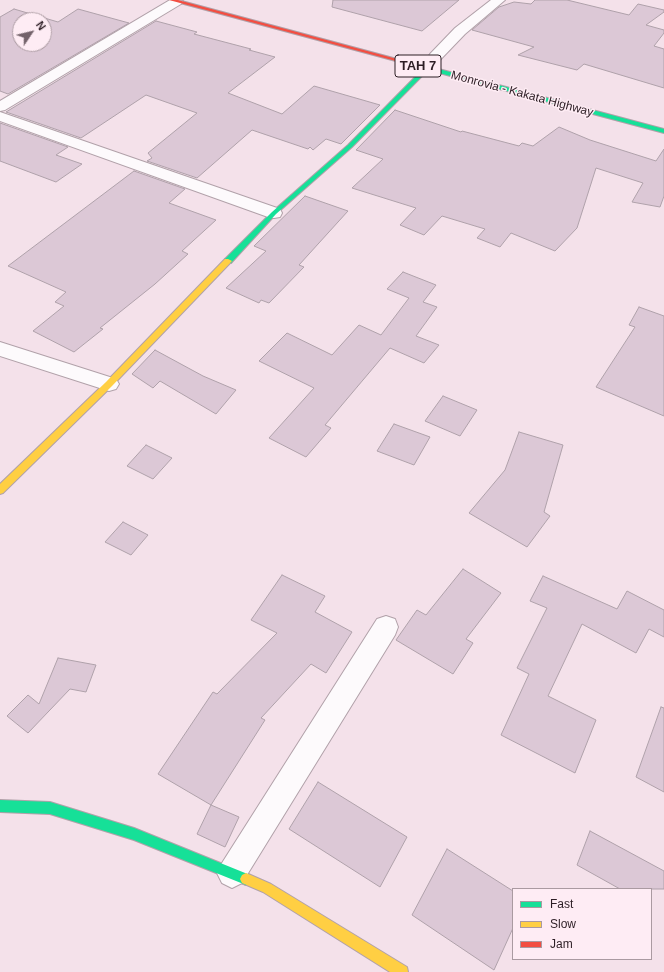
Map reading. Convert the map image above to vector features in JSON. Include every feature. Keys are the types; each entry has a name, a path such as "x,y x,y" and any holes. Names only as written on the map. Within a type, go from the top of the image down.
{"main road":[{"name":"Monrovia - Kakata Highway","path":"175,1 664,131"},
{"path":"0,490 109,384 274,213 350,146 426,68"},
{"path":"0,806 50,808 134,834 232,873 267,888 402,972"}],"street":[{"path":"435,57 460,31 499,0"},
{"path":"0,107 175,1"},
{"path":"0,116 274,213"},
{"path":"0,349 109,384"},
{"path":"232,873 386,627"}],"building":[{"path":"333,0 459,0 422,31 332,7"},
{"path":"535,0 567,0 629,15 638,4 664,10 664,12 646,25 664,30 664,33 654,46 664,49 664,88 584,64 577,70 518,55 534,47 472,30 499,7 514,2 531,4"},
{"path":"14,9 24,12 12,12 12,52 52,52 52,20 58,22 78,9 129,23 8,94 0,91 0,17"},
{"path":"156,21 197,32 194,34 275,57 228,93 282,114 314,86 380,105 341,144 326,139 313,150 310,147 308,149 252,130 197,178 147,161 152,158 148,153 197,113 146,95 81,138 6,112"},
{"path":"395,110 461,132 462,131 519,146 522,143 533,146 559,127 590,140 656,161 664,149 664,196 660,207 632,202 643,183 596,168 577,228 555,251 511,233 500,247 477,238 485,229 442,216 424,235 400,225 416,208 352,188 383,159 356,150"},
{"path":"0,123 68,147 56,155 82,164 56,182 0,161"},
{"path":"134,171 185,189 169,203 216,220 182,251 188,254 155,284 100,328 103,329 74,352 33,331 64,306 55,302 66,292 8,266"},
{"path":"305,196 348,211 299,265 304,267 269,303 261,300 259,303 226,288 266,251 254,246"},
{"path":"403,272 436,285 423,302 437,307 416,336 439,345 424,363 390,348 325,425 331,428 306,457 269,438 314,388 259,361 287,333 332,355 359,325 381,335 409,298 387,289"},
{"path":"639,307 664,316 664,416 596,387 635,327 629,325"},
{"path":"155,350 203,376 236,390 216,414 160,381 153,388 132,374"},
{"path":"443,396 477,410 460,436 425,421"},
{"path":"394,424 430,437 414,465 377,451"},
{"path":"519,432 563,445 544,512 550,516 527,547 469,513 505,470"},
{"path":"146,445 172,458 153,479 127,466"},
{"path":"123,522 148,535 131,555 105,542"},
{"path":"463,569 501,593 466,639 473,643 453,674 396,640 417,610 426,615"},
{"path":"282,575 325,596 315,612 352,632 326,673 311,664 261,718 265,720 211,805 158,774 213,692 217,694 277,633 251,620"},
{"path":"543,576 617,609 627,591 664,610 664,637 649,629 636,653 582,624 548,696 596,720 575,773 501,735 529,674 517,668 547,608 530,601"},
{"path":"58,658 96,665 86,692 70,689 28,733 7,716 28,695 39,704"},
{"path":"661,707 664,708 664,792 636,777"},
{"path":"318,782 407,837 380,887 289,829"},
{"path":"211,805 239,817 225,847 197,834"},
{"path":"590,831 664,871 664,889 618,888 577,865"},
{"path":"447,849 512,890 512,930 494,970 412,915"}],"traffic: fast":[{"path":"420,66 664,131"},
{"path":"228,261 274,213 350,146 426,69"},
{"path":"0,806 50,808 134,834 246,879"}],"traffic: slow":[{"path":"0,490 109,384 228,261"},
{"path":"246,879 267,888 402,972"}],"traffic: jam":[{"path":"172,0 420,66"}]}
